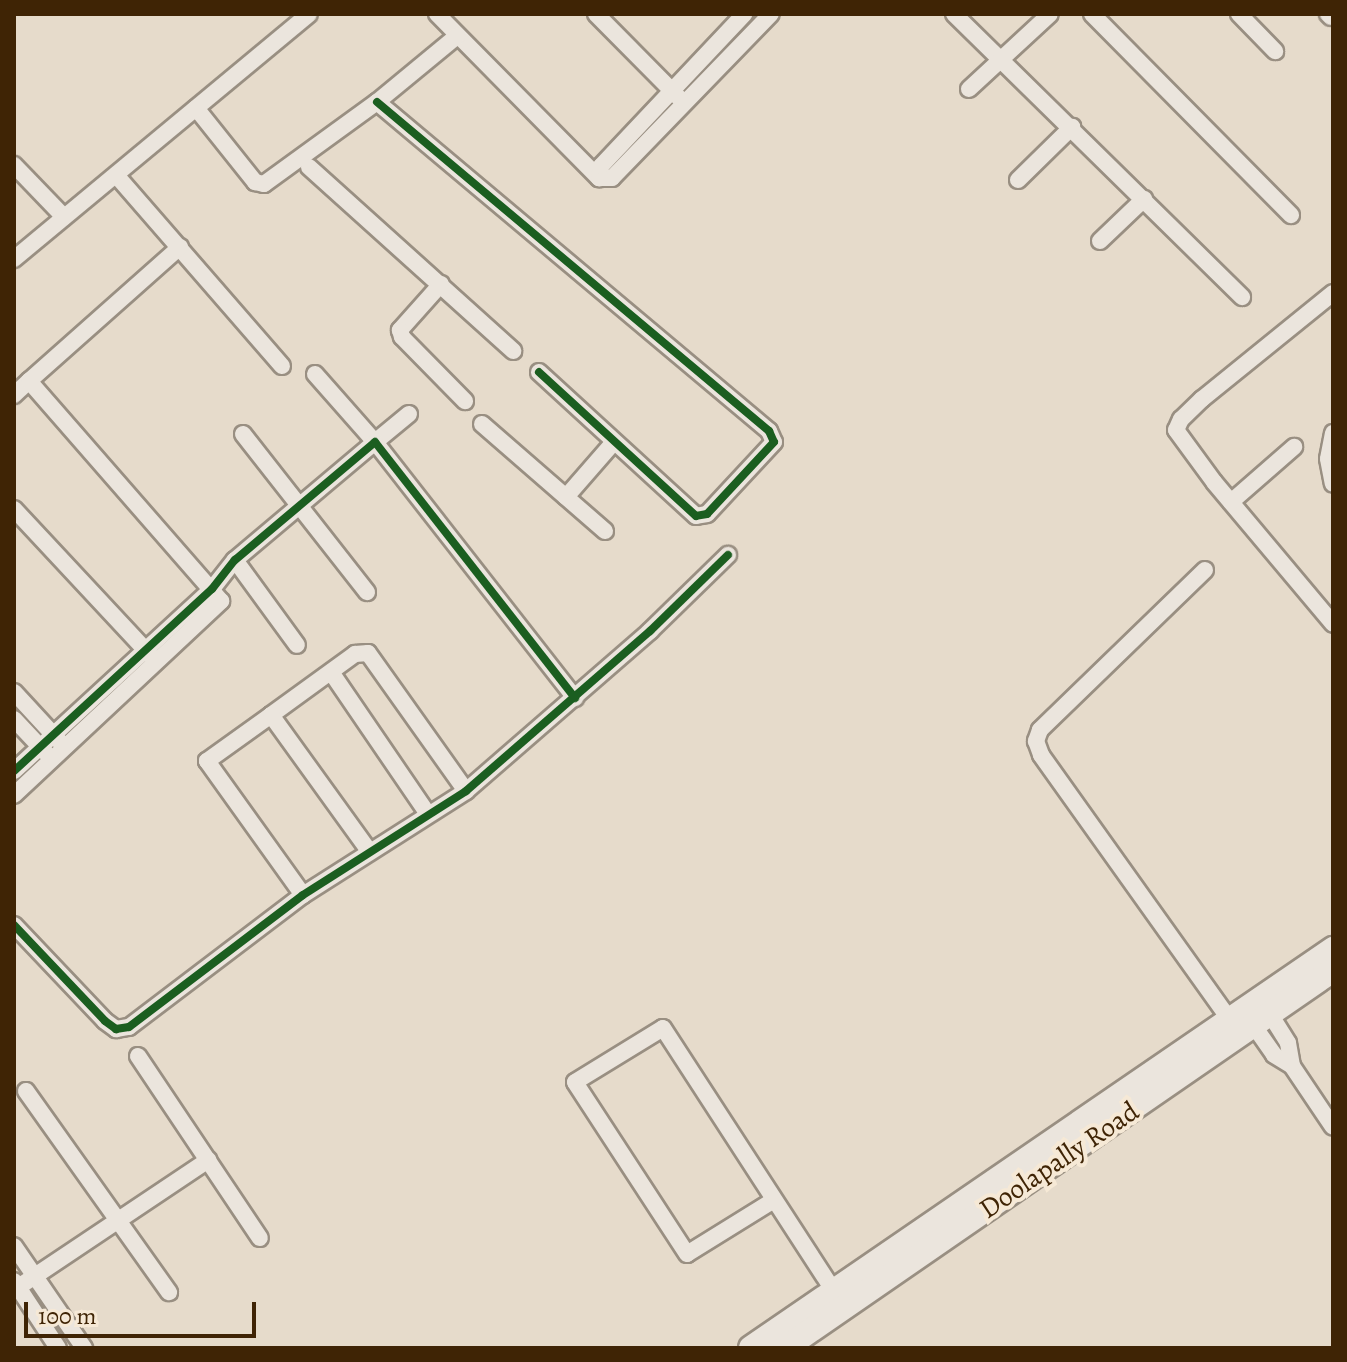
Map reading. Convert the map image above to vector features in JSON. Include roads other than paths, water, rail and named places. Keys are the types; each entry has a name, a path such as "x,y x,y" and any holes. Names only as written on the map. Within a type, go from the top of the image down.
{"main road":[{"path":"751,1348 1333,949"},
{"name":"Doolapally Road","path":"785,1348 1333,970"}],"street":[{"path":"14,259 309,14"},
{"path":"437,14 605,178"},
{"path":"596,14 686,104"},
{"path":"605,178 686,104 771,14"},
{"path":"954,14 1242,297"},
{"path":"969,89 1050,14"},
{"path":"1092,14 1291,215"},
{"path":"1239,14 1275,51"},
{"path":"605,178 601,166 674,92 732,18 746,40"},
{"path":"196,108 259,184 304,161 457,36"},
{"path":"377,102 769,431 774,442 707,514 696,516 539,372"},
{"path":"1018,180 1072,127"},
{"path":"304,161 513,351"},
{"path":"14,165 64,217"},
{"path":"116,175 282,366"},
{"path":"1100,241 1144,199"},
{"path":"14,395 180,247"},
{"path":"441,284 400,330 402,337 465,401"},
{"path":"1331,619 1231,502 1176,430 1181,419 1202,399 1333,293"},
{"path":"315,374 375,442 575,698"},
{"path":"29,381 216,595"},
{"path":"14,795 52,747 216,595 235,560 409,414"},
{"path":"482,424 605,531"},
{"path":"1333,433 1328,459 1333,484"},
{"path":"243,434 367,592"},
{"path":"566,497 613,443"},
{"path":"1231,502 1294,447"},
{"path":"14,509 150,655"},
{"path":"14,925 105,1021 120,1030 129,1027 303,895 466,791 650,631 728,555"},
{"path":"235,560 297,645"},
{"path":"1205,570 1040,730 1036,741 1041,755 1229,1019"},
{"path":"303,895 207,761 355,654 368,653 374,658 466,791"},
{"path":"331,672 428,814"},
{"path":"14,692 52,747"},
{"path":"271,715 369,851"},
{"path":"14,719 52,747"},
{"path":"14,771 52,747"},
{"path":"1262,1020 1288,1043 1292,1066 1333,1127"},
{"path":"774,1200 687,1254 575,1082 663,1028 835,1293"},
{"path":"138,1056 260,1238"},
{"path":"26,1091 169,1292"},
{"path":"58,1348 15,1286 35,1276 208,1160"},
{"path":"14,1246 84,1348"}]}
